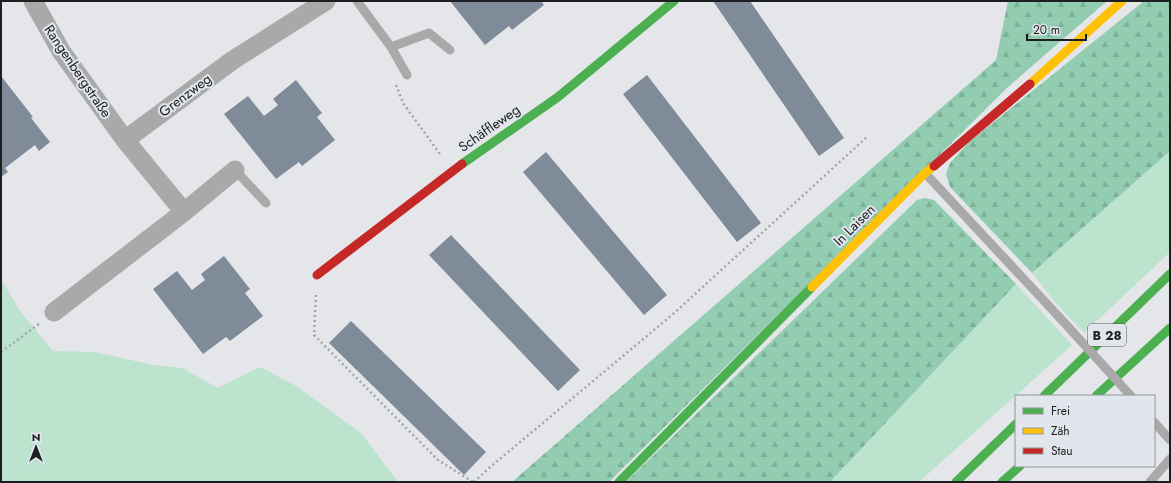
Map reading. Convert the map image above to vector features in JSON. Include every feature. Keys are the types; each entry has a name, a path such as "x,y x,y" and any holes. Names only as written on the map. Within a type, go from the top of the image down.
{"main road":[{"name":"Schäffleweg","path":"317,275 452,171 558,97 674,1"},
{"name":"In Laisen","path":"619,482 925,173 1016,96 1122,1"},
{"name":"B 28","path":"1045,395 1170,274"},
{"name":"B 28","path":"1097,395 1170,328"},
{"path":"956,482 1015,425"},
{"path":"1002,482 1019,467"}],"street":[{"name":"Rangenbergstraße","path":"33,1 61,51 125,140"},
{"name":"Grenzweg","path":"125,140 233,60 326,1"},
{"path":"125,140 184,212"},
{"path":"54,312 184,212 235,170"}],"lane":[{"path":"357,1 390,47 407,75"},
{"path":"390,47 429,33 450,50"},
{"path":"235,170 266,203"},
{"path":"925,173 1130,395"},
{"path":"1155,423 1170,440"},
{"path":"1150,482 1170,459"}],"path":[{"path":"396,84 403,103 452,171"},
{"path":"317,275 314,335 438,460 473,482 672,315 867,137"},
{"path":"1,352 54,312"}],"green space":[{"path":"1008,1 1107,1 1008,87 609,482 512,482 996,60"},
{"path":"1144,1 1170,1 1170,151 1032,273 950,187 946,174 950,163 969,142"},
{"path":"1170,151 1170,252 1084,333 1055,302 1032,273"},
{"path":"925,198 934,200 1016,284 830,482 626,482 917,200"},
{"path":"1,279 20,311 53,351 95,352 153,365 182,368 218,388 260,367 296,386 361,433 398,482 1,482"},
{"path":"1016,284 1072,345 919,482 830,482"}],"building":[{"path":"450,1 541,1 544,5 512,30 509,26 485,45"},
{"path":"713,1 750,1 844,138 819,156"},
{"path":"647,75 761,223 737,242 623,94"},
{"path":"1,76 33,117 31,118 50,142 39,151 35,145 5,168 8,172 1,177"},
{"path":"296,80 322,113 317,117 335,140 302,166 299,162 276,179 224,114 248,96 264,116 278,105 273,99"},
{"path":"546,152 667,295 644,315 523,172"},
{"path":"451,235 580,370 558,391 429,255"},
{"path":"224,256 250,289 245,293 263,316 230,341 226,337 203,354 153,289 177,271 192,290 205,280 201,274"},
{"path":"351,321 486,452 464,475 329,343"}],"traffic: fast":[{"path":"462,164 558,97 674,1"},
{"path":"1045,395 1170,274"},
{"path":"619,482 812,287"},
{"path":"1097,395 1170,328"},
{"path":"956,482 1015,425"},
{"path":"1002,482 1019,467"}],"traffic: slow":[{"path":"1030,84 1122,1"},
{"path":"812,287 925,173 934,166"}],"traffic: jam":[{"path":"934,166 1030,84"},
{"path":"317,275 462,164"}]}
